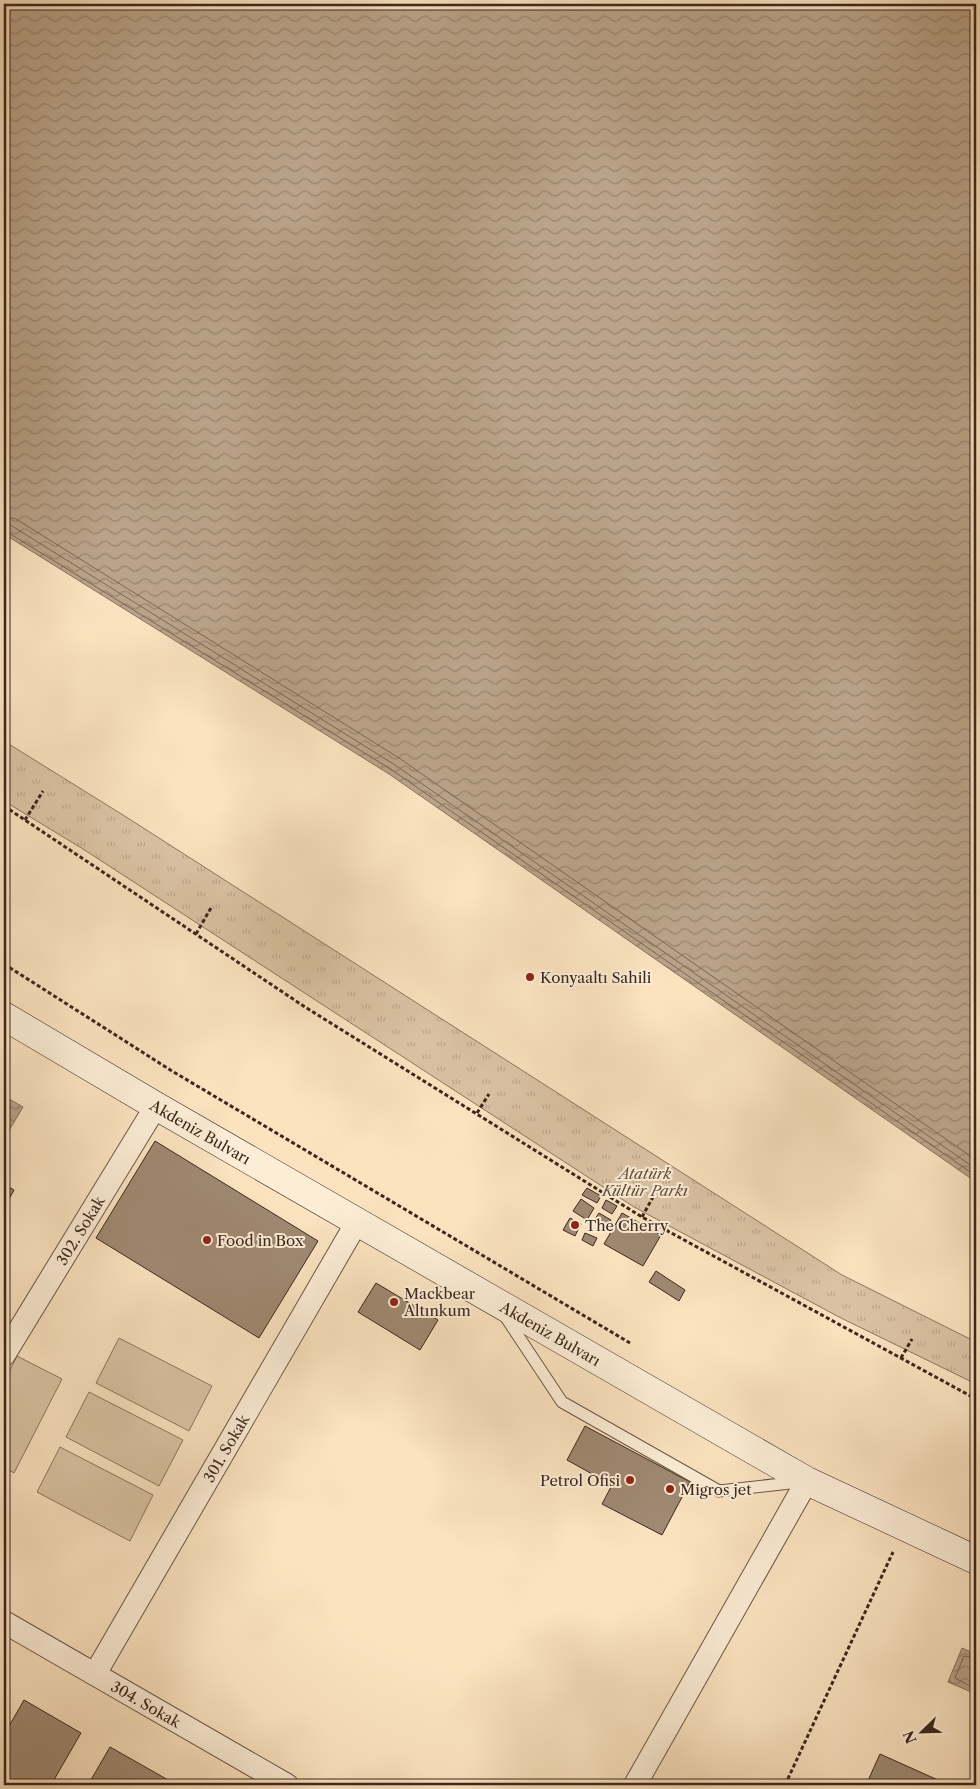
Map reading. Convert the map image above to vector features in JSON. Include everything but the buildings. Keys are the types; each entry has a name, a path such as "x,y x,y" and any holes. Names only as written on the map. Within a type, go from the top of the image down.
{"main road":[{"name":"Akdeniz Bulvarı","path":"4,1016 497,1304 807,1481 904,1528 976,1560"}],"street":[{"name":"302. Sokak","path":"4,1355 156,1106"},
{"name":"301. Sokak","path":"95,1674 357,1222"},
{"path":"635,1785 807,1481"},
{"name":"304. Sokak","path":"7,1632 95,1674 287,1785"}],"lane":[{"path":"497,1304 562,1402 719,1491 807,1481"}],"path":[{"path":"25,820 43,791"},
{"path":"4,806 305,1007 478,1113 642,1217 976,1399"},
{"path":"196,934 212,906"},
{"path":"4,964 172,1071 631,1344"},
{"path":"478,1113 489,1094"},
{"path":"642,1217 654,1197"},
{"path":"901,1358 912,1339"},
{"path":"785,1785 904,1528"}],"green space":[{"name":"Atatürk Kültür Parkı","path":"4,741 123,815 842,1275 976,1342 976,1384 839,1317 634,1207 83,849 4,801"},
{"path":"119,1338 212,1386 189,1431 96,1383"},
{"path":"17,1356 62,1379 14,1473 4,1467 4,1382"},
{"path":"89,1392 183,1440 159,1486 66,1437"},
{"path":"60,1447 153,1495 130,1541 37,1492"}],"water":[{"path":"4,4 976,4 976,1182 389,774 4,534"},
{"path":"4,1096 23,1107 4,1139"},
{"path":"962,1648 976,1654 976,1694 948,1682"}],"place":[{"name":"Konyaaltı Sahili","path":"530,977"},
{"name":"The Cherry","path":"575,1225"},
{"name":"Food in Box","path":"207,1240"},
{"name":"Mackbear Altınkum","path":"394,1302"},
{"name":"Petrol Ofisi","path":"630,1480"},
{"name":"Migros jet","path":"670,1489"}]}
